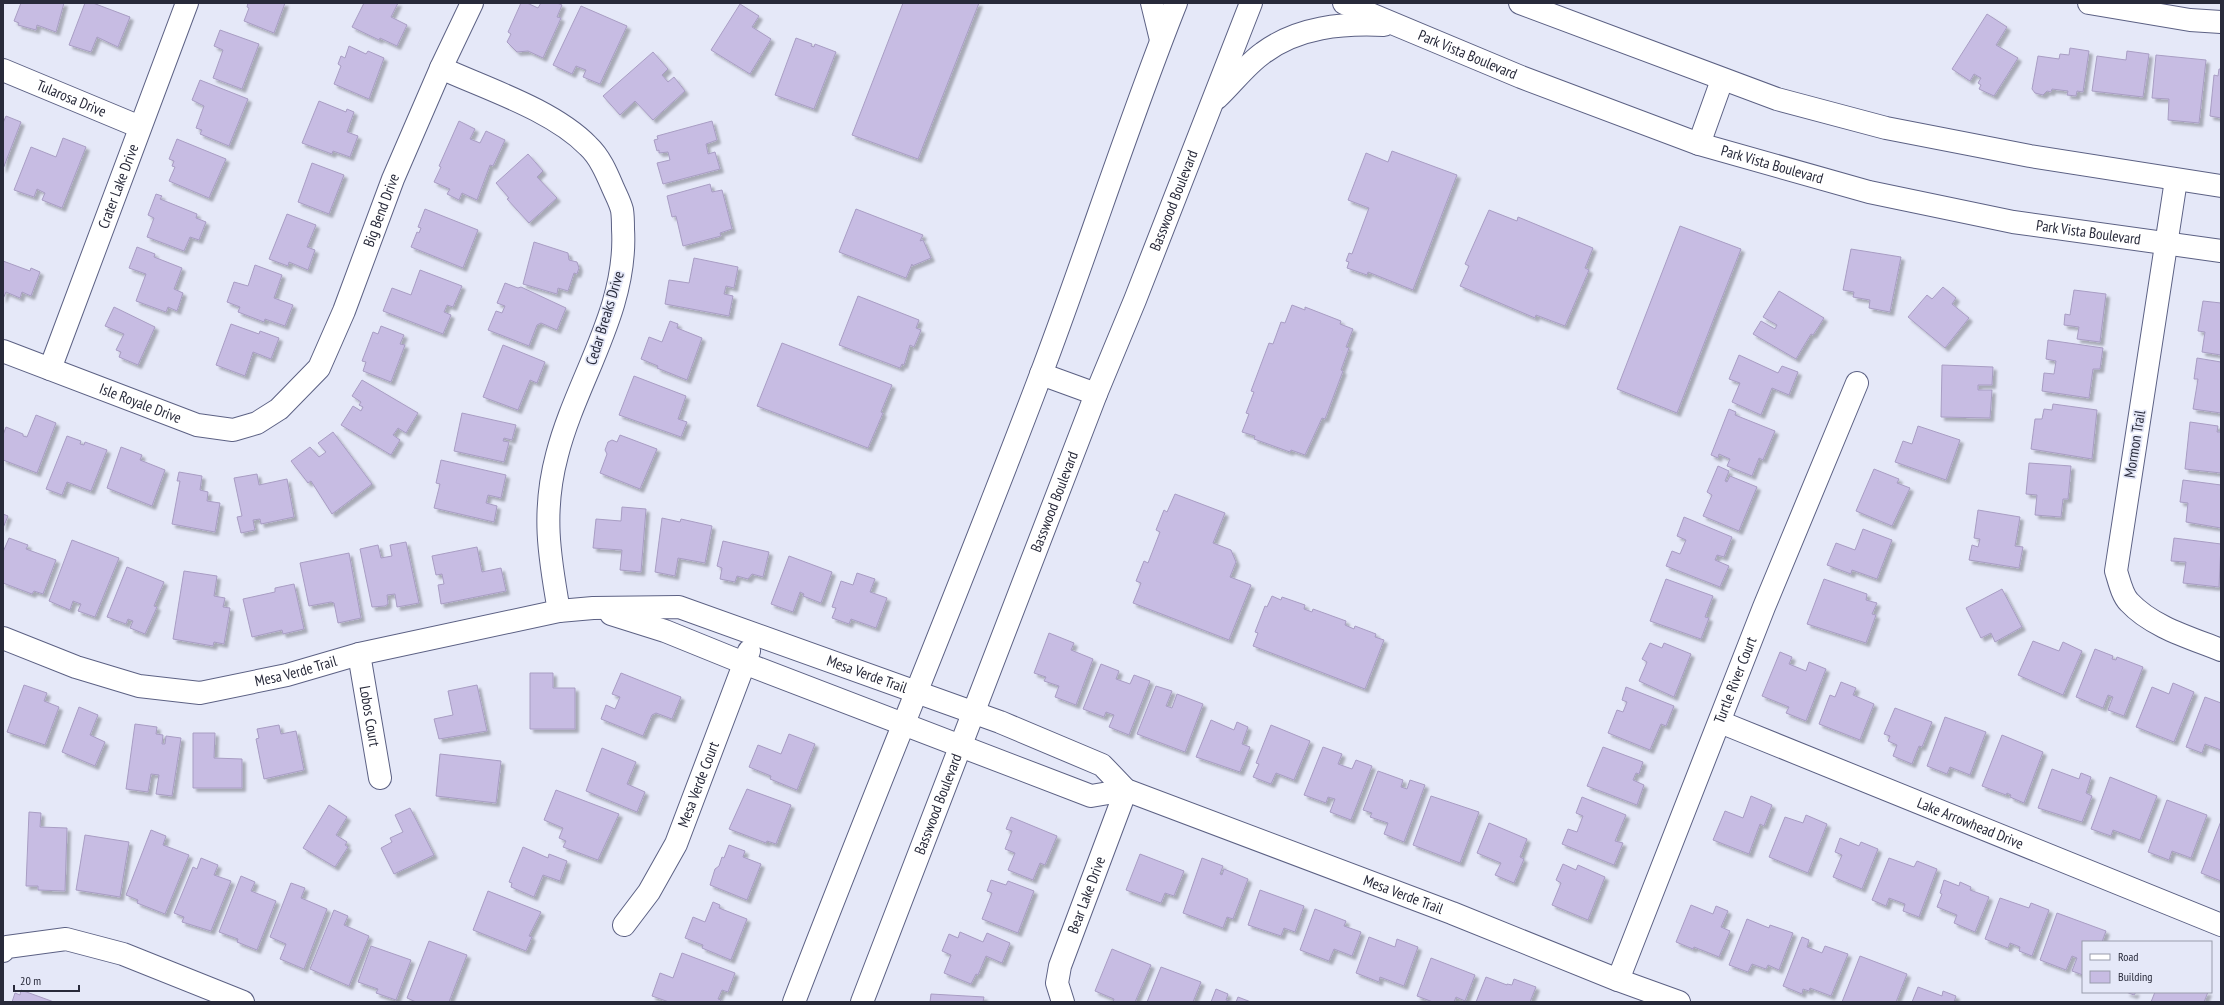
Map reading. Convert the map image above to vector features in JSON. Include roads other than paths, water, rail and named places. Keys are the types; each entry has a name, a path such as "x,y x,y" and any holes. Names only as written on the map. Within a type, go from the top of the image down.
{"street":[{"name":"Crater Lake Drive","path":"50,369 187,3"},
{"name":"Big Bend Drive","path":"279,409 319,368 344,311 393,179 441,68 472,3"},
{"path":"1152,3 1161,40"},
{"path":"794,1002 860,830 975,547 1041,374 1161,40 1176,3"},
{"name":"Basswood Boulevard","path":"862,1002 1096,394 1135,300 1251,3"},
{"name":"Park Vista Boulevard","path":"1344,3 1521,77 1699,144 1869,192 2013,222 2166,245 2221,251"},
{"path":"1520,3 1722,80 1777,99 1886,128 2030,156 2221,186"},
{"path":"2088,3 2190,20 2221,22"},
{"path":"1212,103 1263,53 1288,38 1310,31 1352,24 1398,25"},
{"name":"Cedar Breaks Drive","path":"441,68 539,112 566,127 589,147 606,171 622,211 624,247 618,285 598,348 566,428 557,455 550,488 548,543 559,611"},
{"name":"Tularosa Drive","path":"3,70 140,127"},
{"path":"1699,144 1722,80"},
{"name":"Mormon Trail","path":"2176,180 2116,571 2128,601 2144,614 2168,628 2221,650"},
{"name":"Isle Royale Drive","path":"3,351 197,426 233,430 257,423 279,409"},
{"path":"1041,374 1096,394"},
{"name":"Turtle River Court","path":"1618,980 1764,607 1857,382"},
{"name":"Mesa Verde Trail","path":"3,638 76,667 139,686 200,693 287,675 359,654 559,611 593,608 679,607 973,713 1102,765 1126,790 1452,913 1618,980 1679,1002"},
{"name":"Mesa Verde Trail","path":"593,608 665,631 744,664 1091,796 1126,790"},
{"name":"Mesa Verde Court","path":"624,925 649,892 676,844 756,635"},
{"name":"Lobos Court","path":"359,654 380,778"},
{"name":"Lake Arrowhead Drive","path":"1720,722 2221,925"},
{"name":"Bear Lake Drive","path":"1063,1002 1057,983 1060,966 1126,790"},
{"path":"4,946 66,939 123,954 244,1002"}]}
